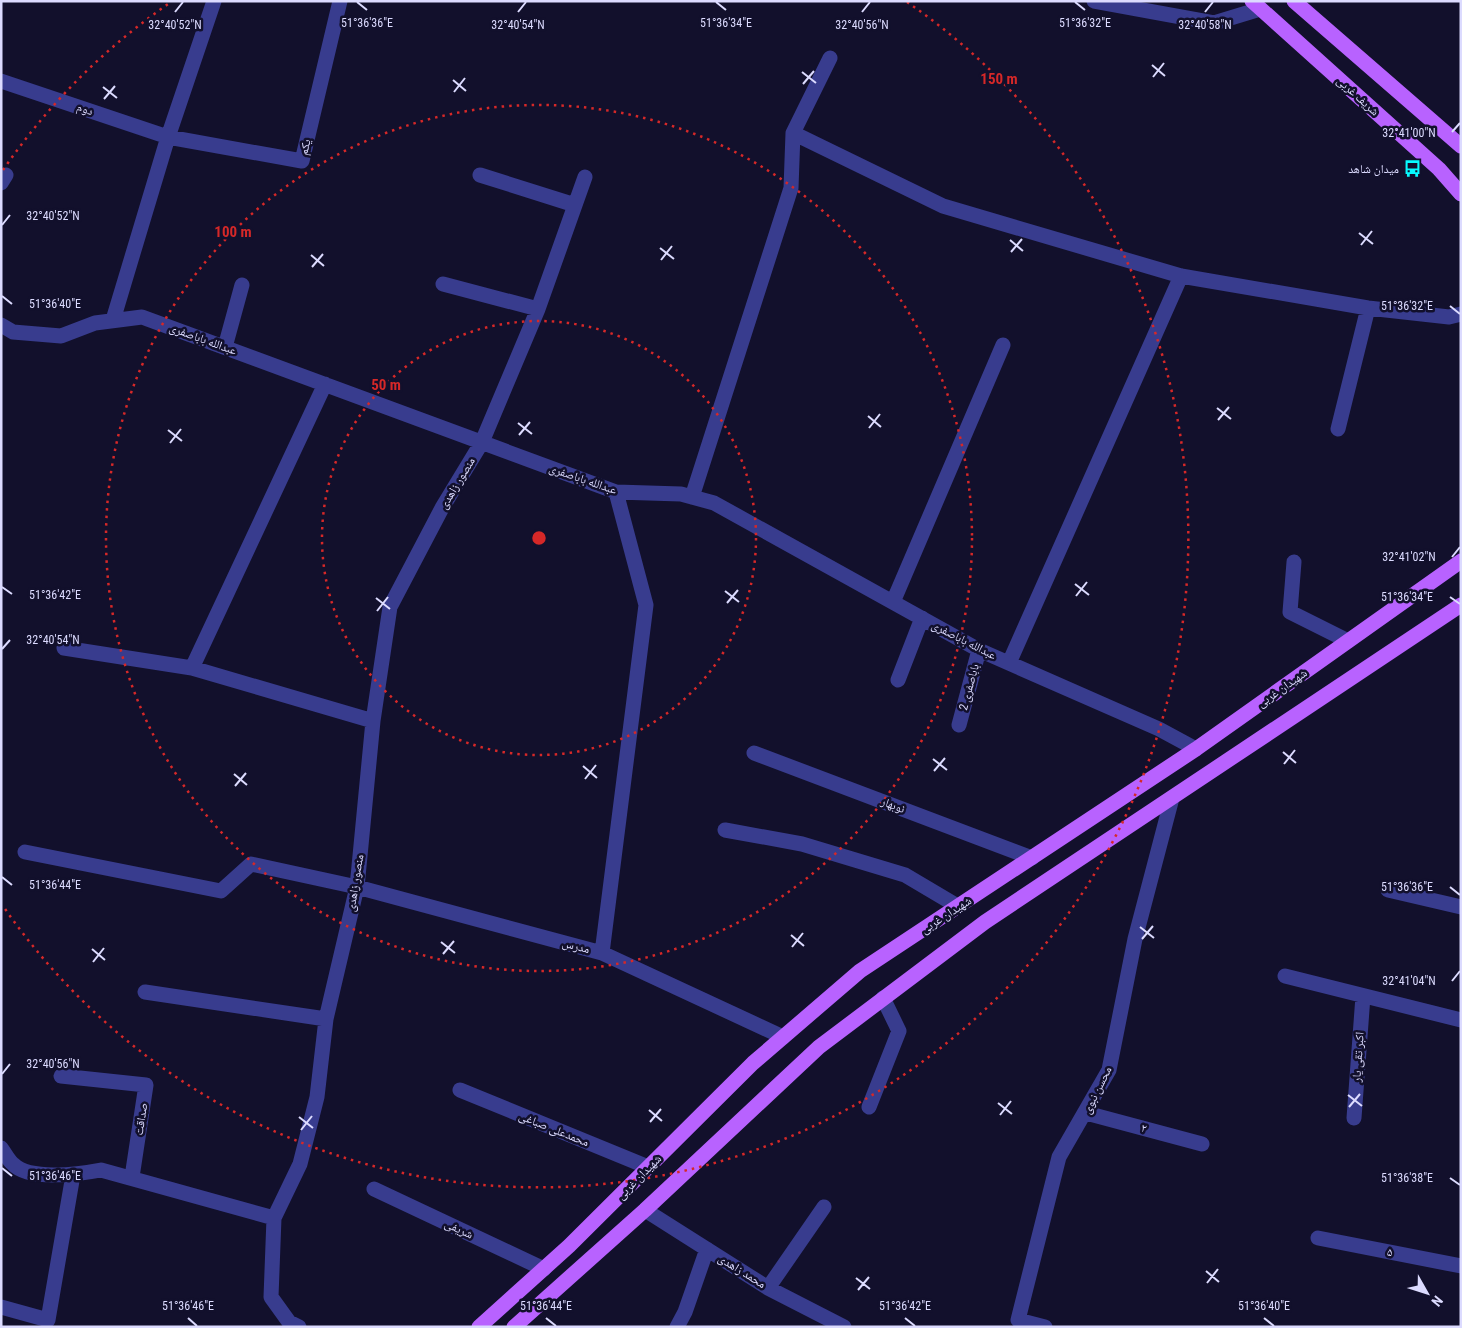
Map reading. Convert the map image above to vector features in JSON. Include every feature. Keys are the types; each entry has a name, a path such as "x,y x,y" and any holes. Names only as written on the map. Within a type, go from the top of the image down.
{"main road":[{"path":"1294,1 1461,146"},
{"name":"شریف غربی","path":"1256,5 1439,170 1461,194"},
{"name":"شهیدان غربی","path":"478,1327 544,1269 753,1063 860,972 1196,749 1461,561"},
{"path":"514,1327 645,1210 819,1047 985,922 1461,605"}],"street":[{"path":"113,320 168,137 214,1"},
{"name":"یکم","path":"168,137 302,161 340,1"},
{"path":"1094,1 1214,22 1256,5"},
{"path":"692,497 791,188 793,133 830,58"},
{"name":"دوم","path":"1,81 168,137"},
{"path":"793,133 943,206 1181,276 1368,308 1449,317 1461,314"},
{"path":"480,175 576,205"},
{"name":"منصور زاهدی","path":"299,1327 289,1322 271,1296 274,1218 300,1164 317,1097 326,1018 357,887 373,721 390,606 442,508 482,442 538,309 585,176"},
{"path":"1009,663 1181,276"},
{"path":"443,284 538,309"},
{"path":"226,348 242,285"},
{"path":"1338,429 1368,308"},
{"name":"عبدالله باباصفری","path":"1,325 12,332 61,336 95,323 142,317 616,492 681,494 714,503 979,650 1159,729 1196,749"},
{"path":"894,602 1003,345"},
{"path":"192,668 325,384"},
{"path":"602,953 646,605 616,492"},
{"path":"1294,562 1290,612 1348,641"},
{"path":"898,680 922,618"},
{"path":"64,648 192,668 373,721"},
{"name":"باباصفری 2","path":"958,725 979,650"},
{"name":"نوبهار","path":"754,753 1032,858"},
{"name":"محسن نبوی","path":"1018,1324 1059,1157 1109,1070 1135,939 1172,798"},
{"path":"725,830 802,844 905,875 959,907"},
{"name":"مدرس","path":"25,852 221,891 251,864 357,887 602,953 783,1037"},
{"path":"1388,890 1461,907"},
{"path":"1285,976 1461,1020"},
{"path":"145,992 326,1018"},
{"name":"اکبر تقی یار","path":"1354,1118 1363,996"},
{"path":"869,1107 899,1031 884,998"},
{"name":"صداقت","path":"61,1076 146,1085 132,1177"},
{"name":"محمدعلی صباغی","path":"460,1090 648,1168"},
{"name":"۲","path":"1086,1113 1202,1144"},
{"path":"1,1148 14,1166 38,1174 74,1175 101,1170 132,1177 274,1218"},
{"path":"1,1308 48,1320 74,1175"},
{"name":"شریفی","path":"374,1189 544,1269"},
{"path":"768,1288 824,1208"},
{"name":"محمد زاهدی","path":"645,1210 768,1288 844,1327"},
{"name":"۵","path":"1318,1238 1461,1266"},
{"path":"677,1327 685,1312 707,1249"},
{"path":"1004,1327 1018,1324 1045,1327"}],"place":[{"name":"میدان شاهد","path":"1413,169"}]}
